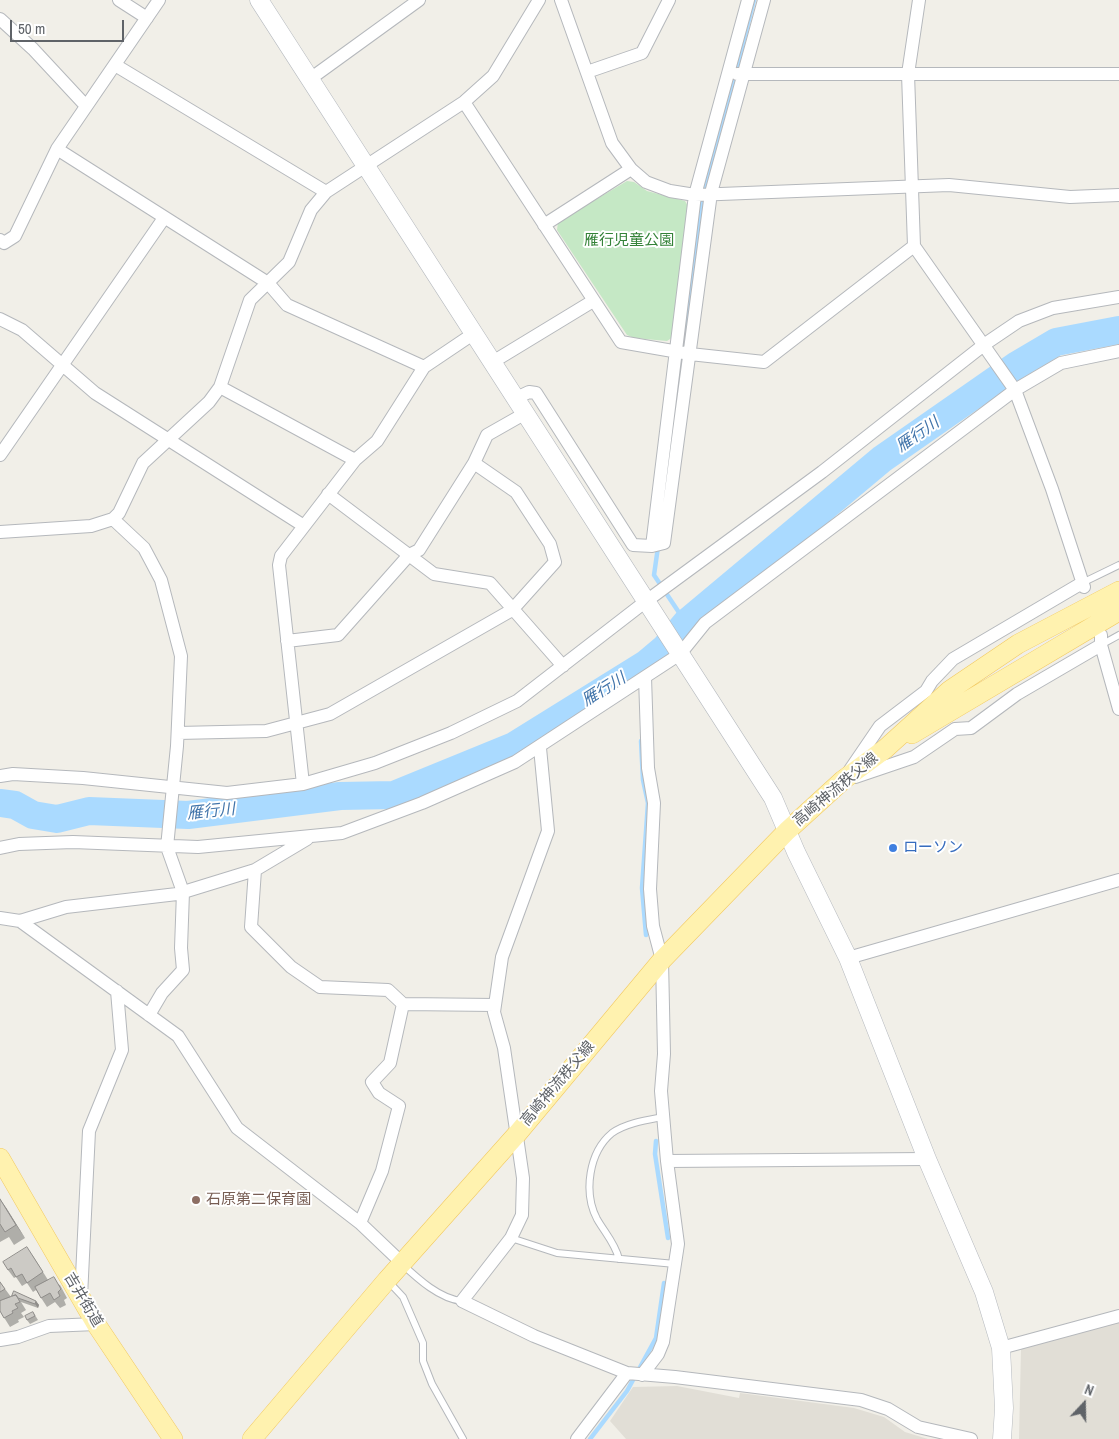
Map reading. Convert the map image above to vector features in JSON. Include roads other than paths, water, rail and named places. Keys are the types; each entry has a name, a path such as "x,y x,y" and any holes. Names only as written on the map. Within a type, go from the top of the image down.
{"main road":[{"name":"高崎神流秩父線","path":"252,1439 387,1280 517,1134 662,960 787,831 843,780 885,749 950,690 1018,644 1119,591"},
{"name":"高崎神流秩父線","path":"885,749 1119,611"},
{"name":"吉井街道","path":"0,1158 96,1324 173,1439"}],"street":[{"path":"119,0 147,18"},
{"path":"0,240 4,243 15,236 57,149 159,0"},
{"path":"259,0 519,407 645,602 656,614 771,795 848,958 927,1159 984,1292 1001,1348 1004,1408 1002,1439"},
{"path":"0,532 91,526 112,519 119,513 143,463 209,402 220,387 250,300 289,262 311,210 326,192 464,102 493,76 539,0"},
{"path":"560,0 612,144 631,169 646,182 670,191 695,195 949,185 1070,197 1119,194"},
{"path":"587,72 642,53 669,0"},
{"path":"287,640 338,635 409,555 419,550 474,463 487,435 519,407 529,392 536,393 633,545 652,546 664,543 712,193 762,5 734,0"},
{"path":"843,780 880,726 926,691 932,681 953,659 1083,585 1052,489 1015,390 985,344 914,246 908,74 918,0"},
{"path":"310,79 416,1"},
{"path":"652,546 695,195 747,3"},
{"path":"0,19 33,49 86,106"},
{"path":"115,65 326,192"},
{"path":"728,74 1119,74"},
{"path":"464,102 621,342 690,354 764,362 914,246"},
{"path":"57,149 268,283 287,305 424,367"},
{"path":"544,225 631,169"},
{"path":"0,455 5,438 63,366 164,218"},
{"path":"0,776 13,774 83,778 173,789 227,793 303,784 375,763 451,733 517,701 645,602 822,472 985,344 1020,321 1053,308 1119,297"},
{"path":"491,363 593,300"},
{"path":"0,319 22,330 95,392 304,526"},
{"path":"303,784 278,565 281,556 355,460 377,441 424,367 473,334"},
{"path":"0,848 18,844 73,842 198,847 342,833 422,803 515,762 540,748 680,654 705,623 1015,390 1061,363 1119,351"},
{"path":"220,387 355,460"},
{"path":"178,733 266,731 330,714 512,610 555,562 550,544 516,492 474,463"},
{"path":"328,494 434,574 490,583 563,666"},
{"path":"112,519 144,548 161,580 181,656 178,733 167,846 183,892 181,948 183,970 162,993 149,1015"},
{"path":"843,780 914,757 956,729 971,728 1017,694 1101,640 1119,709"},
{"path":"642,1374 658,1354 663,1342 678,1244 663,1117 662,960 653,926 650,889 654,803 648,768 645,677"},
{"path":"540,748 548,832 502,957 494,1012 504,1048 517,1134 523,1178 522,1215 511,1238 462,1301 534,1336 627,1373 861,1400 888,1409 918,1427 971,1439"},
{"path":"20,922 66,906 133,900 183,892 255,870 311,836"},
{"path":"255,870 251,927 291,967 320,987 388,990 404,1004 495,1005"},
{"path":"848,958 1119,880"},
{"path":"0,918 20,922 178,1036 237,1128 360,1224 402,1263"},
{"path":"81,1298 89,1131 122,1050 117,991"},
{"path":"360,1224 382,1171 399,1106 379,1092 372,1082 390,1063 404,1004"},
{"path":"667,1161 927,1159"},
{"path":"1001,1348 1119,1316"},
{"path":"0,1340 18,1337 49,1326 96,1324"},
{"path":"577,1439 627,1373"}],"lane":[{"path":"1083,585 1119,565"},
{"path":"1101,640 1119,635"},
{"path":"619,1259 616,1248 596,1218 590,1192 591,1173 597,1152 613,1133 634,1123 663,1117"},
{"path":"511,1238 557,1253 675,1264"},
{"path":"402,1263 418,1279 454,1300 462,1301"},
{"path":"387,1280 403,1297 422,1343 423,1361 432,1384 463,1439"}],"waterway":[{"path":"670,452 701,206 754,0"},
{"name":"雁行川","path":"0,803 15,805 33,815 57,819 89,811 188,815 340,796 394,795 514,746 646,664 665,648 686,623 882,459 1017,365 1056,342 1119,330"},
{"path":"658,547 654,575 686,623"},
{"path":"640,668 640,679"},
{"path":"641,741 643,780 648,803 642,888 646,935"},
{"path":"656,1141 655,1154 668,1238"},
{"path":"590,1439 627,1391 656,1338 664,1283"}],"place":[{"name":"ローソン","path":"893,848"},
{"name":"石原第二保育園","path":"196,1200"}],"park label":[{"name":"雁行児童公園","path":"629,241"}]}
